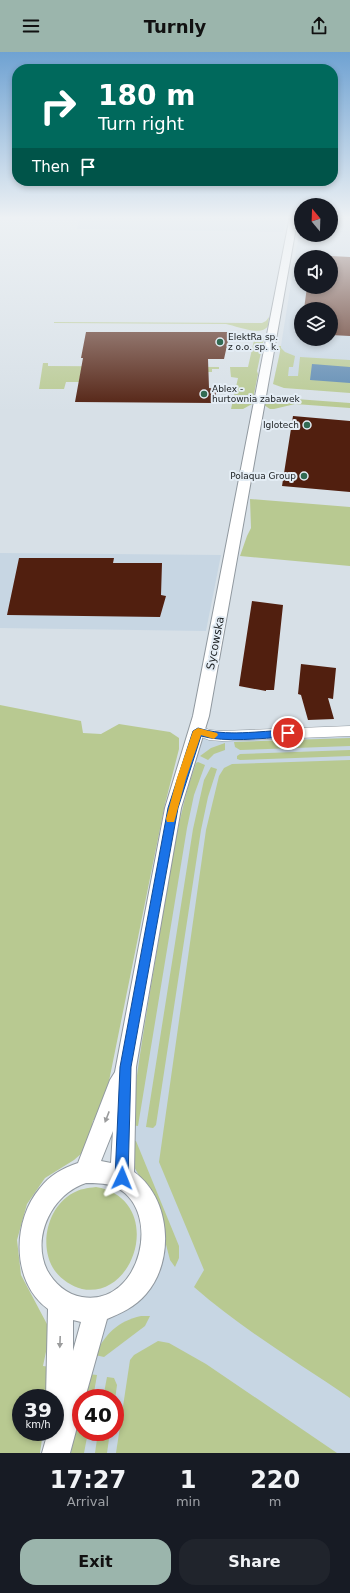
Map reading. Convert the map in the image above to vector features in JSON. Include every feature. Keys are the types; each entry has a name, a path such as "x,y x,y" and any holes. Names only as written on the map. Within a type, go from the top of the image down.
{"street":[{"name":"Sycowska","path":"122,1178 126,1067 173,808 198,731 224,598 282,281"},
{"path":"198,731 209,735 222,736 350,731"},
{"name":"Sycowska","path":"86,1172 126,1067"},
{"path":"86,1172 104,1172 122,1178 142,1196 148,1209 154,1238 152,1254 140,1282 130,1293 114,1304 97,1310 78,1310 61,1303 48,1293 39,1279 34,1269 30,1246 32,1228 38,1212 47,1197 58,1185 72,1177 86,1172"},
{"path":"57,1450 61,1303"},
{"path":"57,1450 97,1310"}],"shaded area":[{"path":"291,281 294,281 294,294 338,294 338,281 350,281 350,392 302,389 275,374"},
{"path":"0,553 221,555 206,631 0,628"},
{"path":"198,731 350,731 350,1453 56,1453 59,1441 64,1441 64,1425 72,1397 72,1441 124,1441 124,1389 74,1389 97,1310 152,1253 133,1186 126,1067 169,825"}],"green space":[{"path":"269,317 268,326 260,331 248,330 226,324 54,323 262,323"},
{"path":"245,335 258,336 264,338 257,371 258,374 252,404 243,409 231,409 238,378 231,377 230,367 248,367 255,336"},
{"path":"279,346 281,346 285,352 295,356 293,367 289,367 288,376 298,376 300,357 350,360 350,393 284,388 273,384 280,352"},
{"path":"43,363 48,363 48,366 219,367 219,369 212,369 212,372 81,371 79,382 66,382 64,389 39,389"},
{"path":"281,396 296,399 350,403 350,408 295,404 270,409 264,405 268,399"},
{"path":"250,499 350,507 350,566 240,556 251,528"},
{"path":"0,705 81,721 83,733 101,734 119,724 170,732 179,738 179,749 165,804 109,1081 97,1120 93,1120 89,1147 74,1160 45,1178 27,1204 17,1240 21,1275 48,1326 52,1348 47,1347 43,1366 51,1367 48,1389 12,1389 12,1441 42,1441 40,1453 0,1453"},
{"path":"350,738 350,746 240,750 235,747 234,742"},
{"path":"225,743 225,750 214,754 208,760 200,756 211,748"},
{"path":"350,750 350,756 237,759 237,756 240,754"},
{"path":"350,760 350,1398 250,1331 194,1287 204,1270 159,1162 206,830 219,776 224,768 232,764"},
{"path":"198,762 205,765 194,795 187,828 138,1126 131,1125 141,1048 176,841 184,801 196,763"},
{"path":"211,767 217,769 208,797 201,830 156,1125 153,1128 146,1127 193,829 204,780"},
{"path":"130,1140 136,1141 179,1246 179,1258 175,1267 170,1260 163,1233 141,1179 133,1165"},
{"path":"96,1187 117,1195 131,1210 136,1227 136,1247 129,1265 117,1279 101,1288 82,1289 67,1282 55,1271 47,1251 46,1239 51,1218 64,1199 78,1191"},
{"path":"141,1316 150,1316 145,1326 104,1357 95,1355 103,1341 113,1330 126,1321"},
{"path":"158,1341 169,1343 206,1364 337,1453 116,1453 118,1441 124,1441 124,1400 130,1360 134,1355"},
{"path":"88,1374 97,1375 95,1389 84,1389"},
{"path":"107,1377 114,1378 117,1385 116,1389 105,1389"},
{"path":"73,1441 86,1441 84,1453 71,1453"},
{"path":"97,1441 109,1441 107,1453 95,1453"}],"water":[{"path":"312,364 350,367 350,383 310,380"}],"building":[{"path":"338,281 350,281 350,336 338,335 338,302 305,302 306,294 338,294"},
{"path":"86,332 230,332 224,359 208,359 209,388 217,389 214,403 75,402"},
{"path":"293,416 350,421 350,492 282,486"},
{"path":"19,558 114,558 113,563 162,563 161,595 166,596 160,617 7,615"},
{"path":"252,601 283,605 274,690 266,691 239,686"},
{"path":"301,664 336,668 333,699 328,698 334,719 308,720 301,695 298,694"}],"slow traffic":[{"path":"170,819 181,778 198,731 209,735 214,735"}],"place":[{"name":"ElektRa sp. z o.o. sp. k.","path":"220,342"},
{"name":"Ablex - hurtownia zabawek","path":"204,394"},
{"name":"Iglotech","path":"307,425"},
{"name":"Polaqua Group","path":"304,476"}],"route":[{"path":"122,1178 126,1067 173,808 181,778 198,731 209,735 222,736 288,733"}]}
